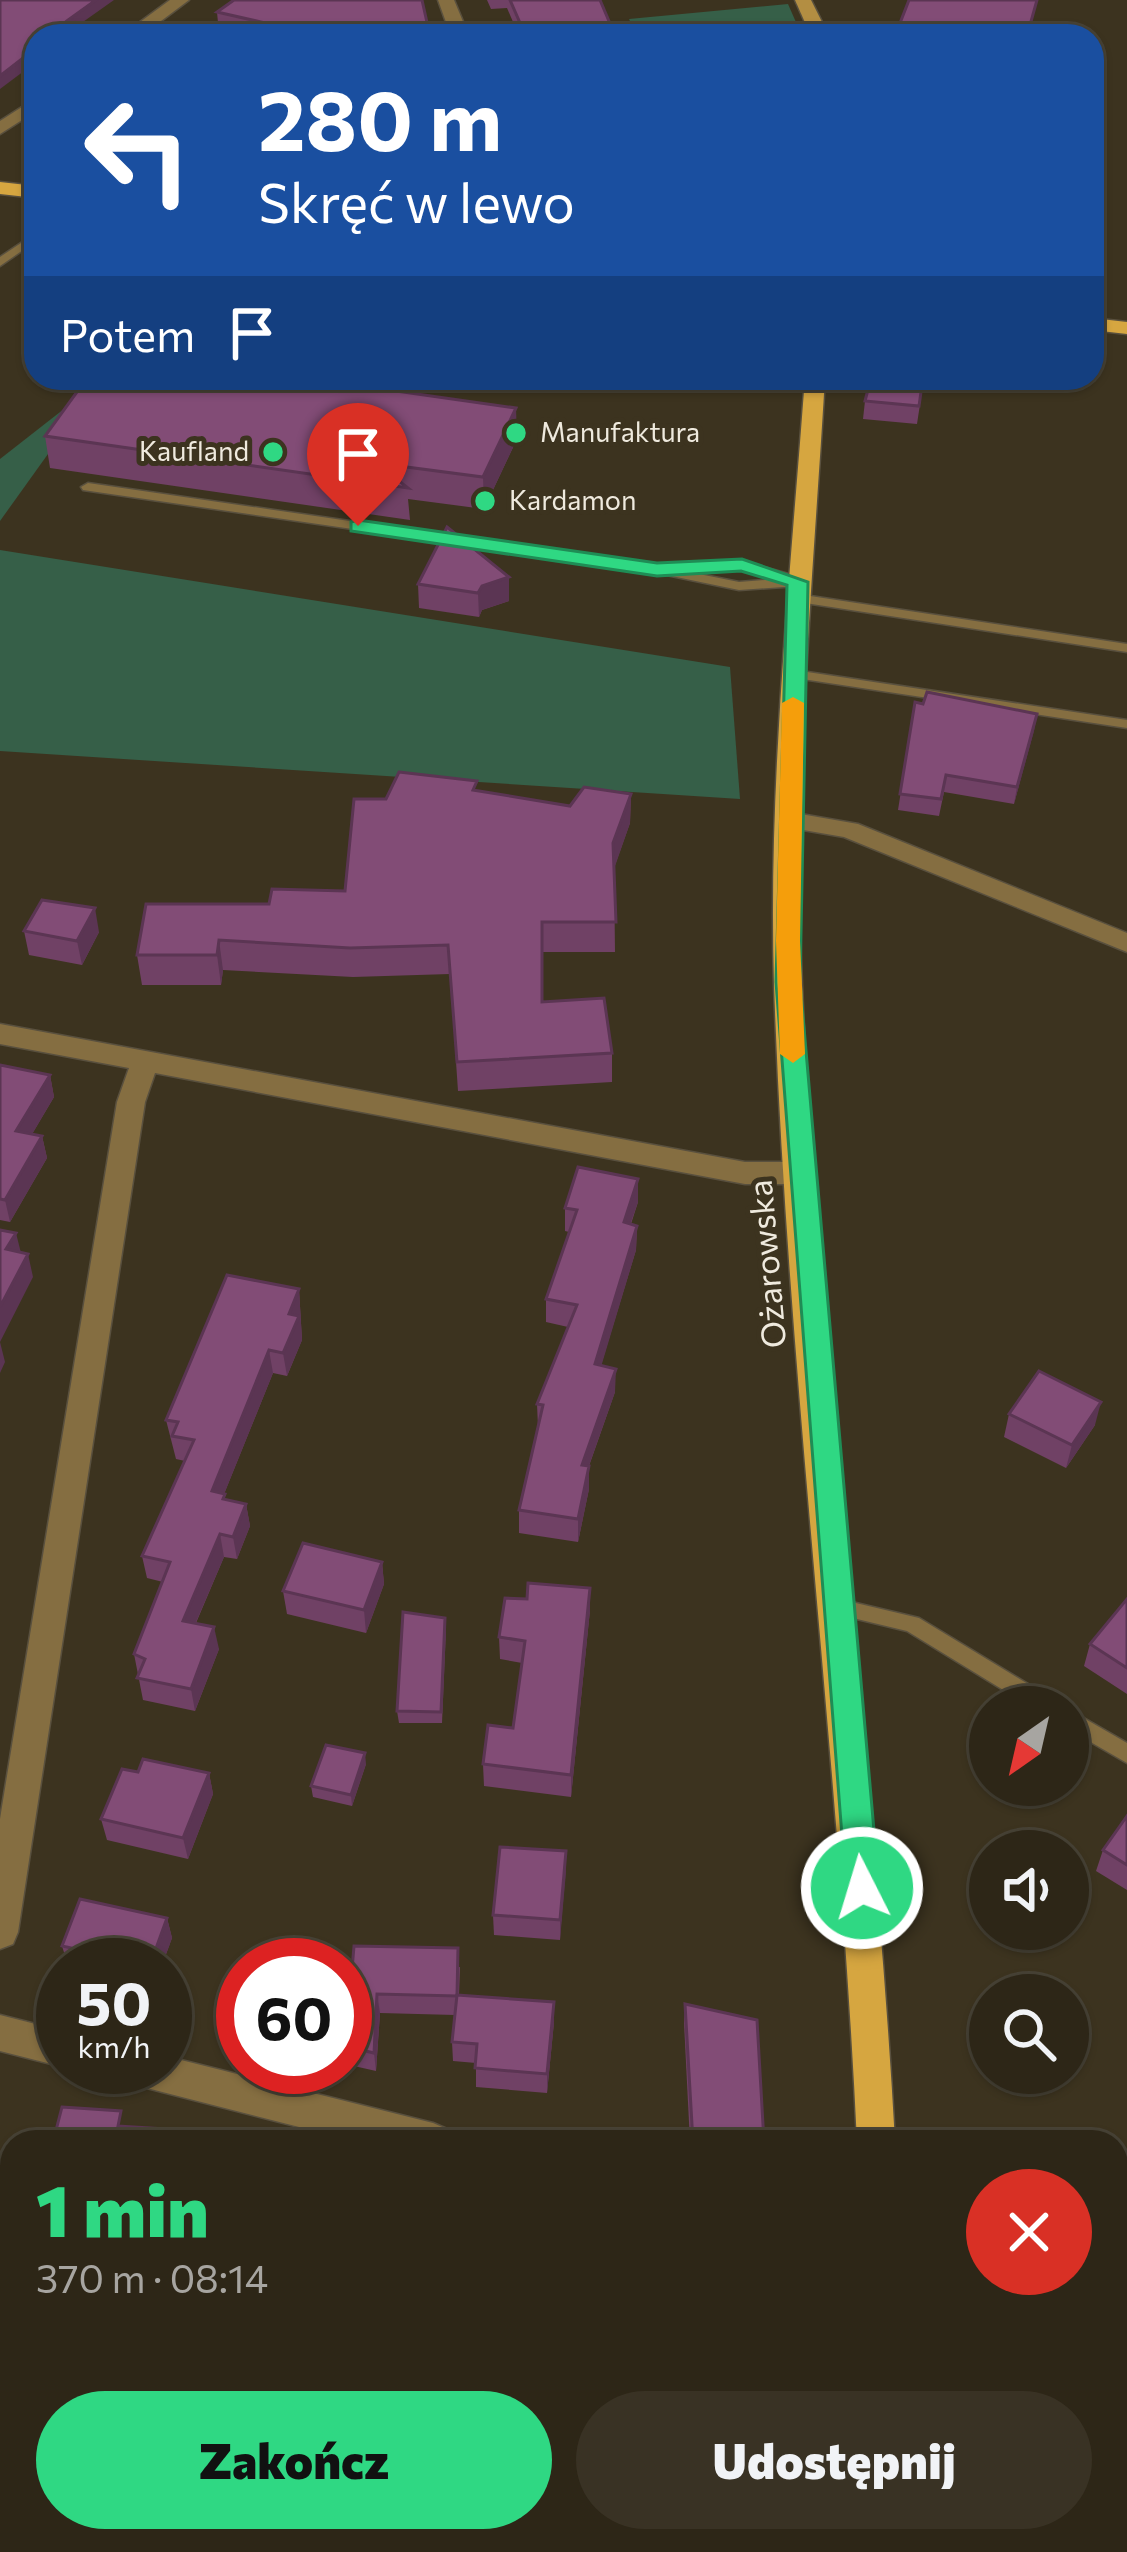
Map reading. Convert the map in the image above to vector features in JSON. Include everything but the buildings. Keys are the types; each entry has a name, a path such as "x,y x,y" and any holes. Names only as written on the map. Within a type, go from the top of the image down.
{"main road":[{"name":"Ożarowska","path":"814,390 794,674 788,982 862,1888 875,2130"}],"street":[{"path":"147,24 181,0"},
{"path":"789,820 849,830 1127,943"},
{"path":"0,1034 745,1173 801,1173"},
{"path":"0,1932 131,1102 145,1062"},
{"path":"0,2033 36,2042"},
{"path":"192,2081 385,2130"}],"lane":[{"path":"88,487 657,569 739,586 798,590 1127,648"},
{"path":"794,674 1127,724"},
{"path":"839,1607 912,1624 1014,1686"},
{"path":"1089,1731 1127,1754"}],"green space":[{"path":"788,4 797,24 631,24 629,19"},
{"path":"88,390 94,390 0,521 0,459"},
{"path":"0,550 730,667 740,799 0,751"}],"slow traffic":[{"path":"793,703 788,982 793,1054"}],"place":[{"name":"Manufaktura","path":"516,433"},
{"name":"Kaufland","path":"273,452"},
{"name":"Kardamon","path":"485,501"}],"route":[{"path":"358,526 657,569 742,565 798,582 788,982 862,1888"}]}
